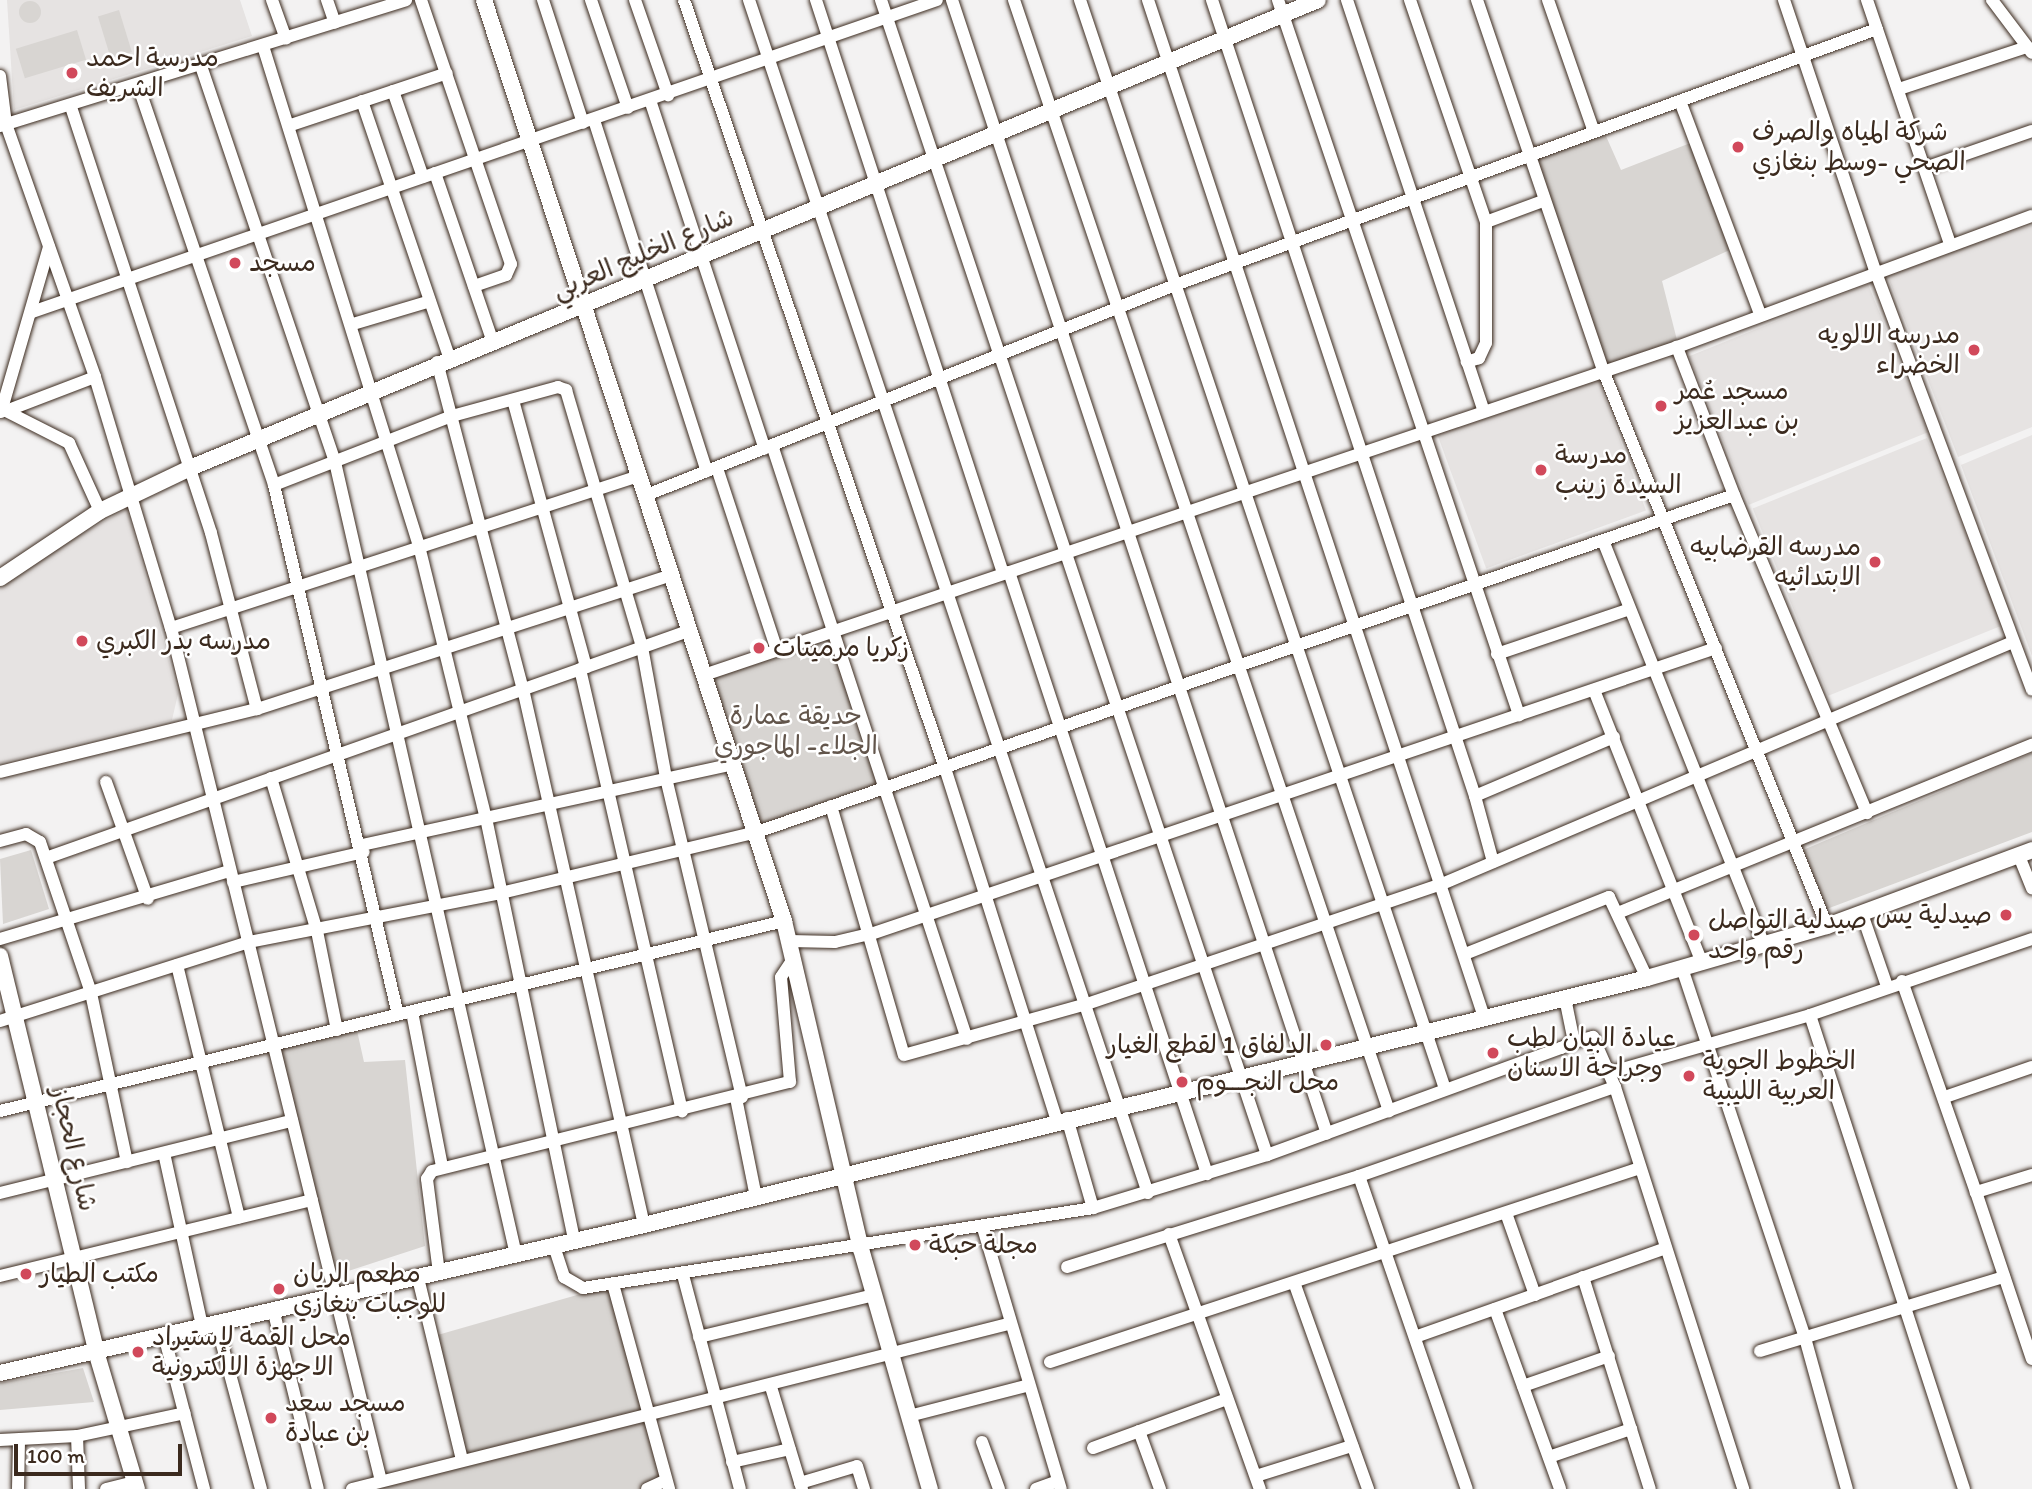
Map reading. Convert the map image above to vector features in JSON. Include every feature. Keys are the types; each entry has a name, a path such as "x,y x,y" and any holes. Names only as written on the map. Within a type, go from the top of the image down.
{"street":[{"path":"272,0 286,39"},
{"path":"327,0 335,23"},
{"path":"3,125 71,107 286,39 335,23 376,5 406,0"},
{"path":"421,0 477,160 511,269 474,286"},
{"path":"484,0 531,141 581,307 757,832 790,941 861,1249 930,1489"},
{"path":"542,0 648,277 712,470 777,650"},
{"path":"591,0 628,108"},
{"path":"635,0 668,95"},
{"path":"684,0 823,423 945,768 1027,1023 1093,1208"},
{"path":"749,0 1003,748 1122,1105 1148,1193"},
{"path":"816,0 939,376 1062,728 1145,985 1182,1089 1207,1174"},
{"path":"881,0 1267,1155"},
{"path":"32,312 318,211 589,122 937,0"},
{"path":"951,0 1327,1134"},
{"path":"1014,0 1278,796 1325,926 1363,1044 1389,1111"},
{"path":"1080,0 1446,1089"},
{"path":"1148,0 1234,265 1401,755 1484,1017"},
{"path":"1212,0 1458,737 1493,862"},
{"name":"شارع الخليج العربي","path":"0,578 100,511 258,438 443,360 581,307 1225,38 1280,7 1318,0"},
{"path":"1347,0 1410,198 1483,408"},
{"path":"1410,0 1486,222 1486,343 1479,358 1467,362"},
{"path":"1477,0 1543,201 1603,370 1758,748 1827,926"},
{"path":"1548,0 1593,130"},
{"path":"1784,0 1875,270 2032,690"},
{"path":"1867,0 1928,167 1950,244"},
{"path":"1899,89 2029,50 1992,0"},
{"path":"1280,7 1425,429 1519,715"},
{"path":"643,496 1116,307 1593,130 1877,29"},
{"path":"264,46 318,211 419,546 485,818 574,1240"},
{"path":"201,66 335,462 424,832 516,1255"},
{"path":"291,125 447,73"},
{"path":"0,76 3,125 94,377 132,494 170,628 381,1481"},
{"path":"138,85 274,485 363,848 398,1015"},
{"path":"393,91 474,286 493,342"},
{"path":"650,100 769,447 836,630 967,1040"},
{"path":"1680,101 1760,314"},
{"path":"362,102 430,301 452,416 523,689 618,1125 644,1225"},
{"path":"71,107 130,277 233,607 257,709"},
{"path":"1928,167 2032,131"},
{"path":"1486,222 1543,201"},
{"path":"704,675 1483,408 1676,346 1875,270 2032,216"},
{"path":"3,411 49,247"},
{"path":"353,324 430,301"},
{"path":"1676,346 1734,495 1867,813"},
{"path":"3,411 94,377"},
{"path":"274,485 452,416 566,390 622,589 642,647 666,778 739,1097 756,1197"},
{"path":"513,400 569,606 682,1111"},
{"path":"3,411 69,443 100,511"},
{"path":"170,628 638,476"},
{"path":"0,1021 249,942 317,931 501,893 684,852 757,832 1117,707 1236,670 1298,645 1604,543 1734,495"},
{"path":"1604,543 1764,945"},
{"path":"0,772 257,709 569,606 669,576"},
{"path":"1497,654 1630,609"},
{"path":"46,858 210,796 271,778 688,631"},
{"path":"831,806 872,933 904,1055 1027,1023 1264,948 1442,884 2012,642"},
{"path":"790,941 835,942 872,933 1221,818 1278,796 1716,648"},
{"path":"1594,690 1676,890 1702,963"},
{"path":"1475,796 1614,737"},
{"path":"1620,912 1735,868 2032,745"},
{"path":"0,939 69,923 232,877 298,867 424,832 733,764"},
{"path":"271,778 317,931 337,1030"},
{"path":"106,782 148,899"},
{"path":"0,841 32,835 46,858 90,993 127,1162"},
{"path":"0,1373 97,1355 644,1225 1301,1059 1647,978 1827,926 2025,853 2031,890"},
{"path":"1465,954 1602,898 1613,900 1620,912 1647,978"},
{"path":"1863,914 1887,986"},
{"path":"0,1111 784,921"},
{"path":"1608,1073 1708,1041 1810,1015 1887,986 2032,939"},
{"name":"شارع الحجاز","path":"0,956 38,1102 97,1355 136,1485"},
{"path":"439,1273 427,1179 442,1167 496,1157 790,1082 782,977 794,958"},
{"path":"177,965 239,1217"},
{"path":"1682,968 1805,1338 1847,1489"},
{"path":"1902,981 1945,1097 2032,1359"},
{"path":"1565,998 1574,1042"},
{"path":"412,1012 442,1167"},
{"path":"1810,1015 1964,1489"},
{"path":"554,1246 569,1283 613,1284 861,1249 1093,1208 1267,1155 1593,1037 1615,1087 1740,1488"},
{"path":"1945,1097 2032,1067"},
{"path":"1067,1267 1359,1176 1615,1087"},
{"path":"0,1193 292,1121"},
{"path":"164,1153 181,1231 261,1489"},
{"path":"1049,1362 1295,1285 1640,1168"},
{"path":"1976,1192 2032,1175"},
{"path":"1359,1176 1415,1337 1463,1488"},
{"path":"0,1276 312,1200"},
{"path":"1506,1213 1535,1295"},
{"path":"983,1228 1026,1386 1060,1485 1035,1489"},
{"path":"1169,1234 1260,1489"},
{"path":"1415,1337 1666,1248"},
{"path":"683,1275 740,1489"},
{"path":"1583,1277 1650,1489"},
{"path":"1760,1351 2004,1277"},
{"path":"418,1278 462,1460"},
{"path":"613,1284 667,1484 647,1489"},
{"path":"1295,1285 1368,1489"},
{"path":"699,1337 874,1295"},
{"path":"1496,1309 1560,1489"},
{"path":"274,1312 318,1489"},
{"path":"352,1489 650,1414 716,1401 1008,1324"},
{"path":"165,1339 204,1489"},
{"path":"1523,1386 1609,1356"},
{"path":"909,1416 1026,1386"},
{"path":"771,1387 801,1486 857,1466 863,1489"},
{"path":"1093,1448 1227,1399"},
{"path":"0,1440 77,1436 185,1413"},
{"path":"1549,1457 1631,1429"},
{"path":"1139,1432 1160,1489"},
{"path":"77,1436 79,1489"},
{"path":"18,1489 19,1440"},
{"path":"982,1442 999,1489"},
{"path":"1256,1476 1352,1446"},
{"path":"732,1462 790,1449"},
{"path":"106,1489 136,1485"}],"shaded area":[{"name":"مدرسة احمد الشريف","path":"7,0 240,0 252,36 14,110"},
{"name":"مدرسه الالويه الخضراء","path":"2032,225 2032,427 1958,457 1886,272"},
{"path":"1868,284 1928,432 1749,505 1689,356"},
{"name":"مدرسة السيدة زينب","path":"1597,376 1646,510 1486,569 1437,434"},
{"path":"2032,435 2032,656 1961,465"},
{"name":"مدرسه القرضابيه الابتدائيه","path":"1927,438 2003,625 1828,696 1753,508"},
{"name":"مدرسه بدر الكبري","path":"127,509 178,694 172,720 0,763 0,588 52,550"}],"green space":[{"path":"30,1 40,8 41,12 34,22 30,23 20,16 19,12 26,2"},
{"path":"119,10 132,52 111,59 98,16"},
{"path":"77,30 86,60 25,78 16,49"},
{"path":"1602,127 1621,170 1693,142 1734,248 1662,281 1678,344 1603,370 1529,155"},
{"name":"حديقة عمارة الجلاء- الماجوري","path":"836,630 887,786 754,829 704,673"},
{"path":"2032,753 2032,832 1824,910 1803,850"},
{"path":"31,850 49,909 3,924 0,859"},
{"path":"356,1026 364,1062 405,1060 425,1246 333,1276 279,1041"},
{"path":"612,1285 649,1413 470,1464 433,1336"},
{"path":"83,1368 94,1402 0,1410 0,1383"},
{"path":"650,1415 665,1479 644,1489 357,1489"}],"place":[{"name":"مدرسة احمد الشريف","path":"72,73"},
{"name":"شركة المياه والصرف الصحي -وسط بنغازي","path":"1738,147"},
{"name":"مسجد","path":"235,263"},
{"name":"مدرسه الالويه الخضراء","path":"1974,350"},
{"name":"مسجد عُمر بن عبدالعزيز","path":"1661,406"},
{"name":"مدرسة السيدة زينب","path":"1541,470"},
{"name":"مدرسه القرضابيه الابتدائيه","path":"1875,562"},
{"name":"مدرسه بدر الكبري","path":"82,641"},
{"name":"زكريا مرميتات","path":"759,648"},
{"name":"صيدلية يس","path":"2006,915"},
{"name":"صيدلية التواصل رقم واحد","path":"1694,935"},
{"name":"الدلفاق 1 لقطع الغيار","path":"1326,1045"},
{"name":"عيادة البيان لطب وجراحة الاسنان","path":"1493,1053"},
{"name":"الخطوط الجوية العربية الليبية","path":"1689,1076"},
{"name":"محل النجـــوم","path":"1182,1082"},
{"name":"مجلة حبكة","path":"915,1245"},
{"name":"مكتب الطيار","path":"26,1274"},
{"name":"مطعم الريان للوجبات بنغازي","path":"279,1289"},
{"name":"محل القمة لإستيراد الاجهزة الالكترونية","path":"138,1352"},
{"name":"مسجد سعد بن عبادة","path":"271,1418"}]}
